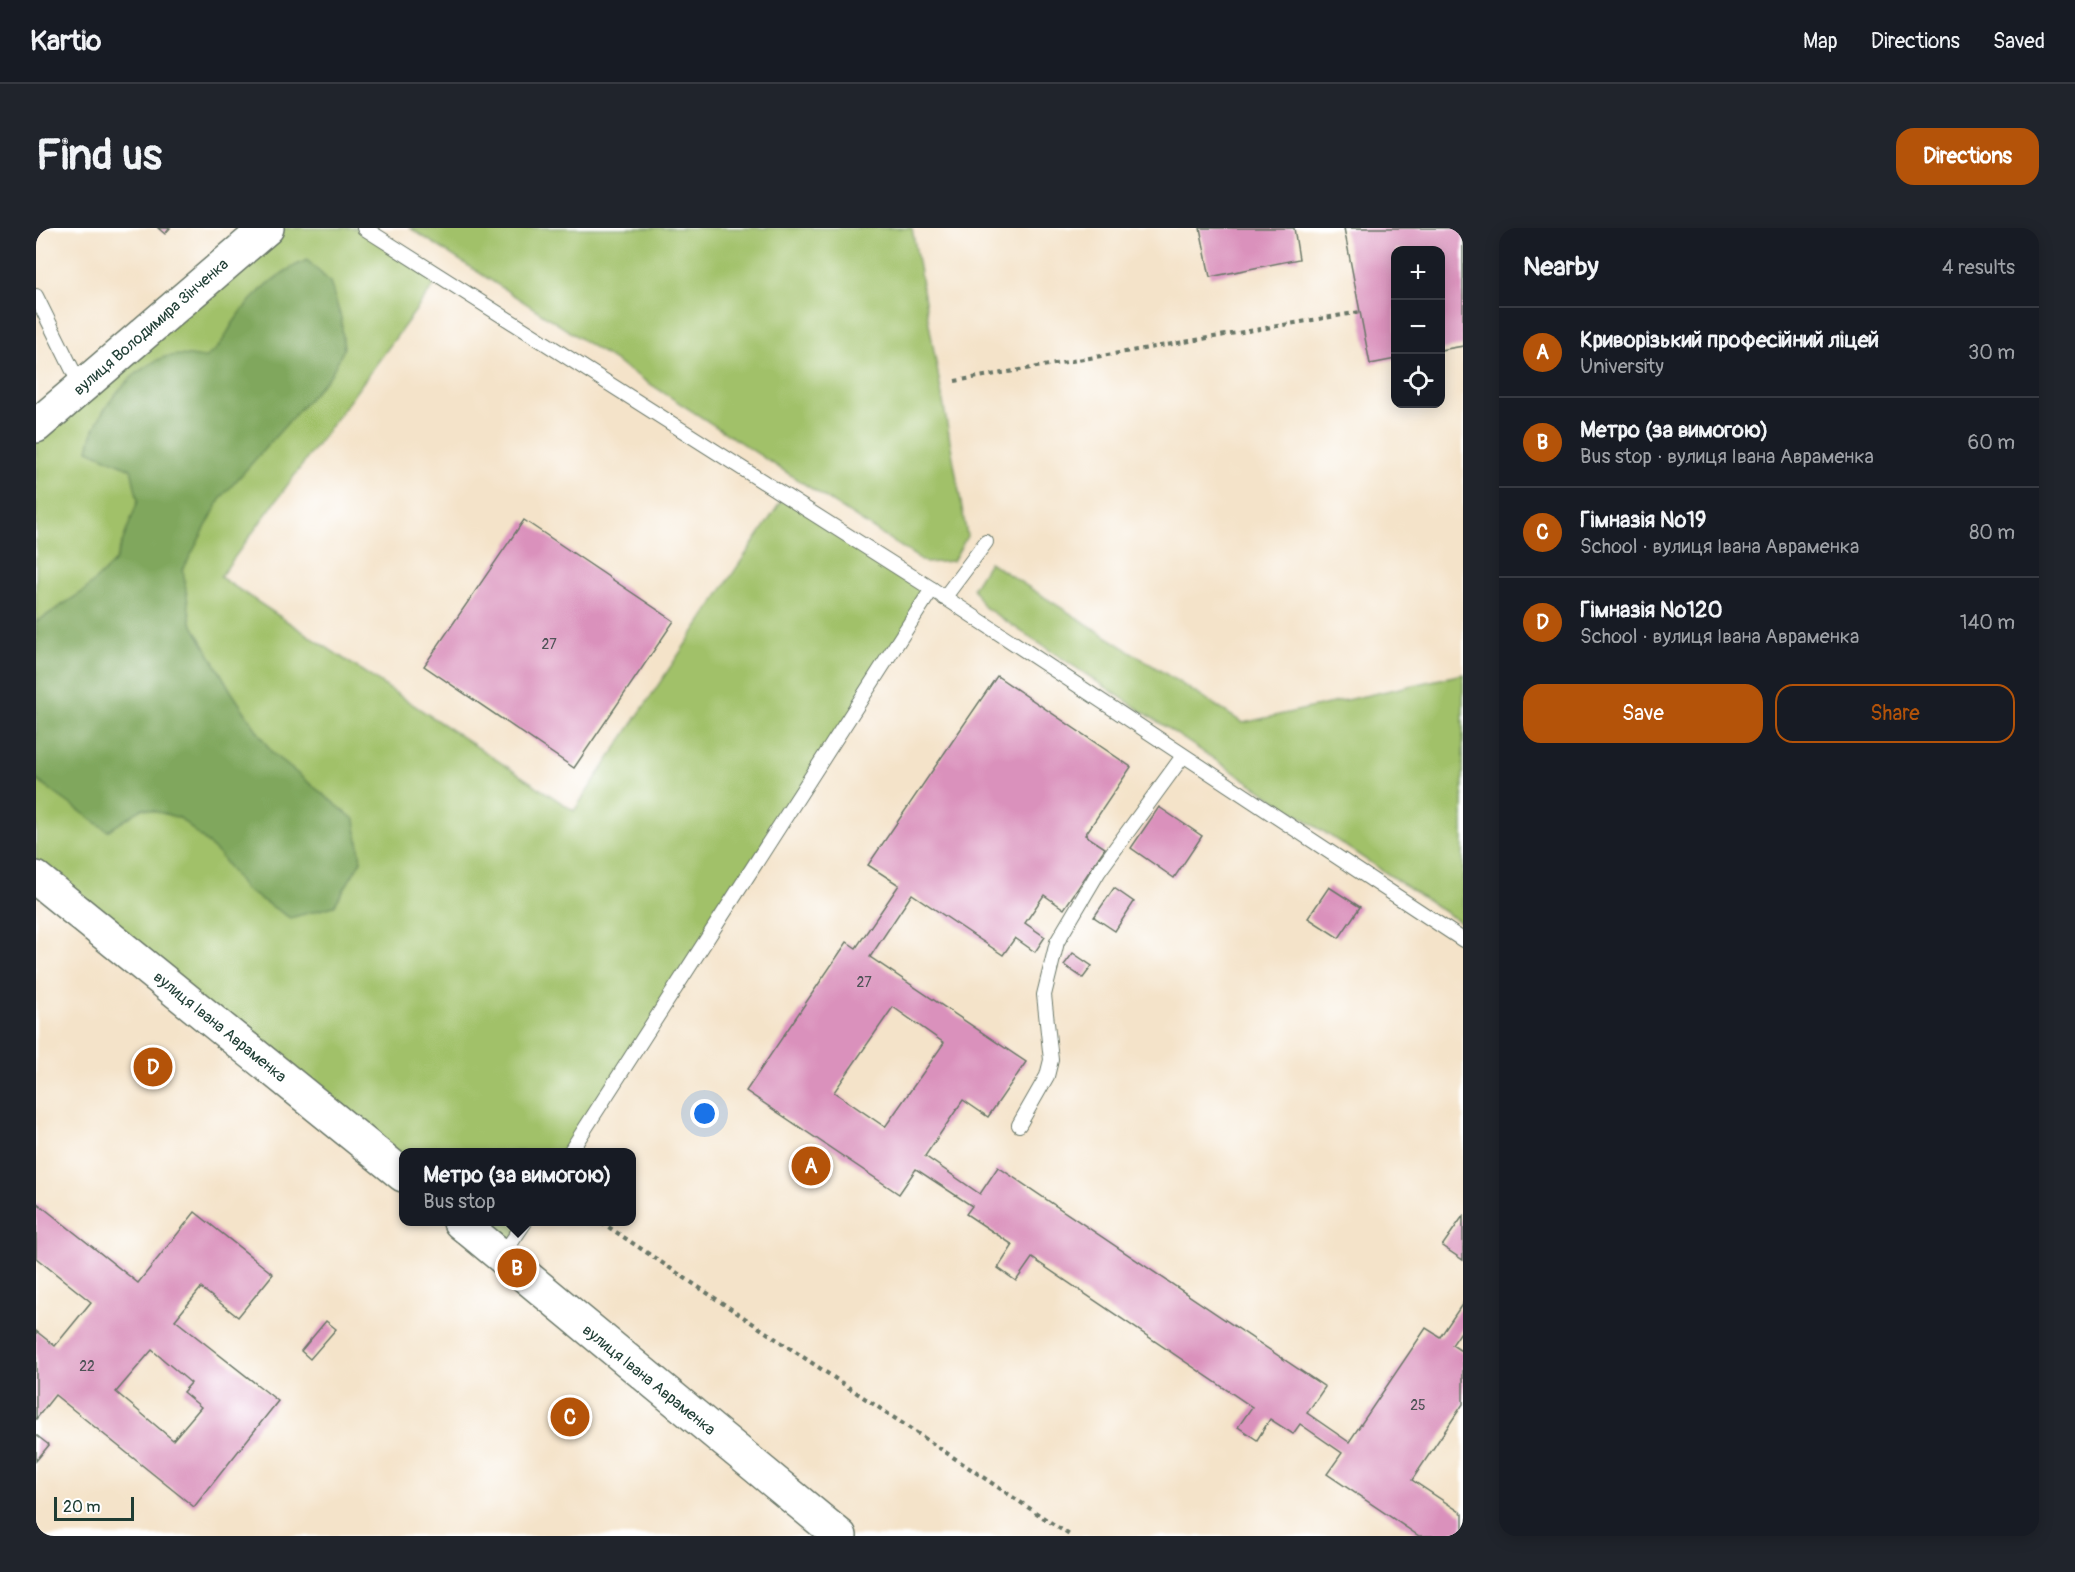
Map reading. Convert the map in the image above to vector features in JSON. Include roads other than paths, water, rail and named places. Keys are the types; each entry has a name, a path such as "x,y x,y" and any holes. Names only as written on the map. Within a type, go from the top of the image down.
{"street":[{"name":"вулиця Володимира Зінченка","path":"36,426 267,228"},
{"name":"вулиця Івана Авраменка","path":"36,878 399,1172"},
{"name":"вулиця Івана Авраменка","path":"466,1226 550,1299 840,1536"}],"lane":[{"path":"364,228 932,589 1463,940"},
{"path":"36,296 81,387"},
{"path":"944,598 986,542"},
{"path":"573,1148 932,589"},
{"path":"1019,1125 1047,1076 1051,1060 1044,995 1057,942 1100,871 1183,756"},
{"path":"502,1256 522,1226"}],"place":[{"name":"Гімназія №120","path":"153,1067"},
{"name":"Криворізький професійний ліцей","path":"811,1166"},
{"name":"Метро (за вимогою)","path":"517,1268"},
{"name":"Гімназія №19","path":"570,1417"}]}
